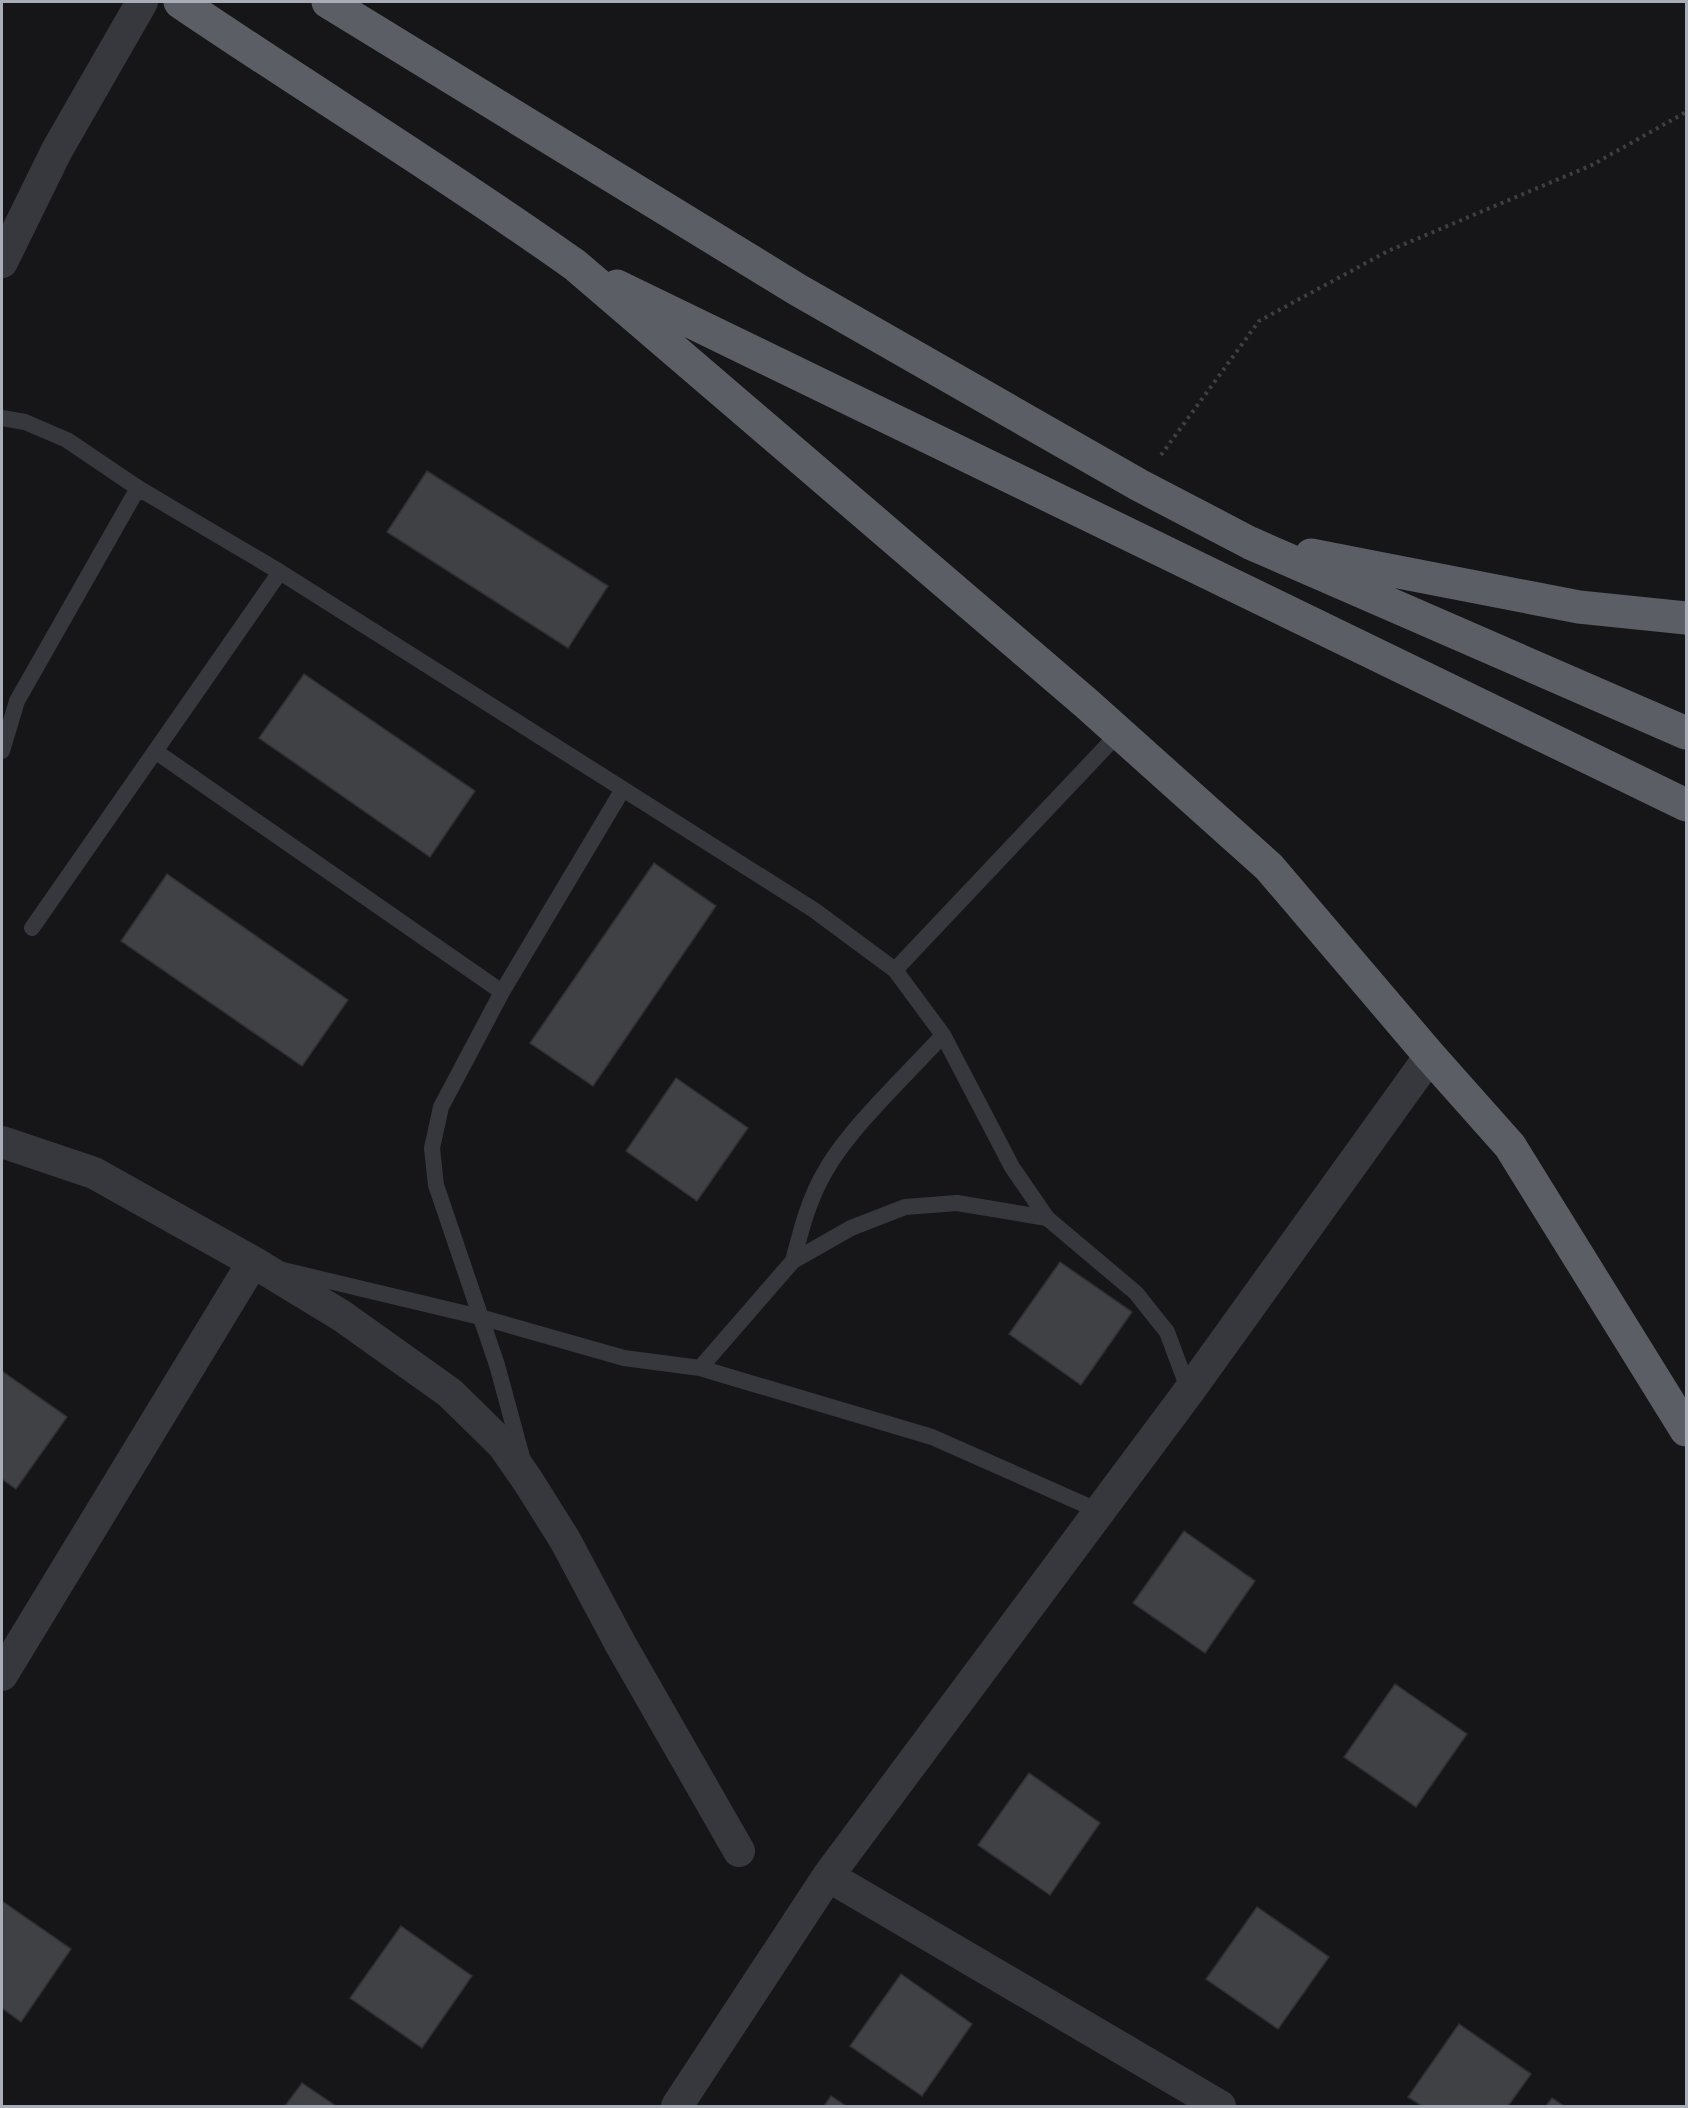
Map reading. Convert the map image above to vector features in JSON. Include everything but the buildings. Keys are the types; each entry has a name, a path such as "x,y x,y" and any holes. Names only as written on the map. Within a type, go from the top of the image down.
{"highway":[{"path":"180,2 502,213 575,266 1119,733 1269,867 1510,1146 1686,1430"},
{"path":"328,2 798,290 1139,485 1250,543 1686,732"},
{"path":"575,266 1686,805"},
{"path":"1250,543 1579,607 1686,618"}],"street":[{"path":"2,262 57,150 142,2"},
{"path":"676,2106 828,1876 1189,1391 1430,1056"},
{"path":"2,1142 94,1173 253,1262 342,1316 450,1393 503,1445 528,1481 565,1540 660,1714 739,1851"},
{"path":"2,1675 253,1262"},
{"path":"828,1876 1220,2106"}],"lane":[{"path":"2,418 25,422 67,440 138,488 280,572 814,910 895,970 943,1035 1012,1167 1047,1218 1136,1293 1167,1332 1189,1391"},
{"path":"2,751 17,701 138,488"},
{"path":"33,928 280,572"},
{"path":"2,710 17,701"},
{"path":"895,970 1119,733"},
{"path":"155,752 502,992"},
{"path":"528,1481 497,1365 436,1185 432,1148 441,1107 502,992 623,789"},
{"path":"793,1261 808,1208 826,1170 849,1139 943,1035"},
{"path":"699,1368 793,1261 851,1228 905,1207 957,1203 1047,1218"},
{"path":"253,1262 480,1317 624,1358 699,1368 932,1437 1099,1511"}],"path":[{"path":"1139,485 1259,321 1388,250 1592,165 1686,112"}]}
